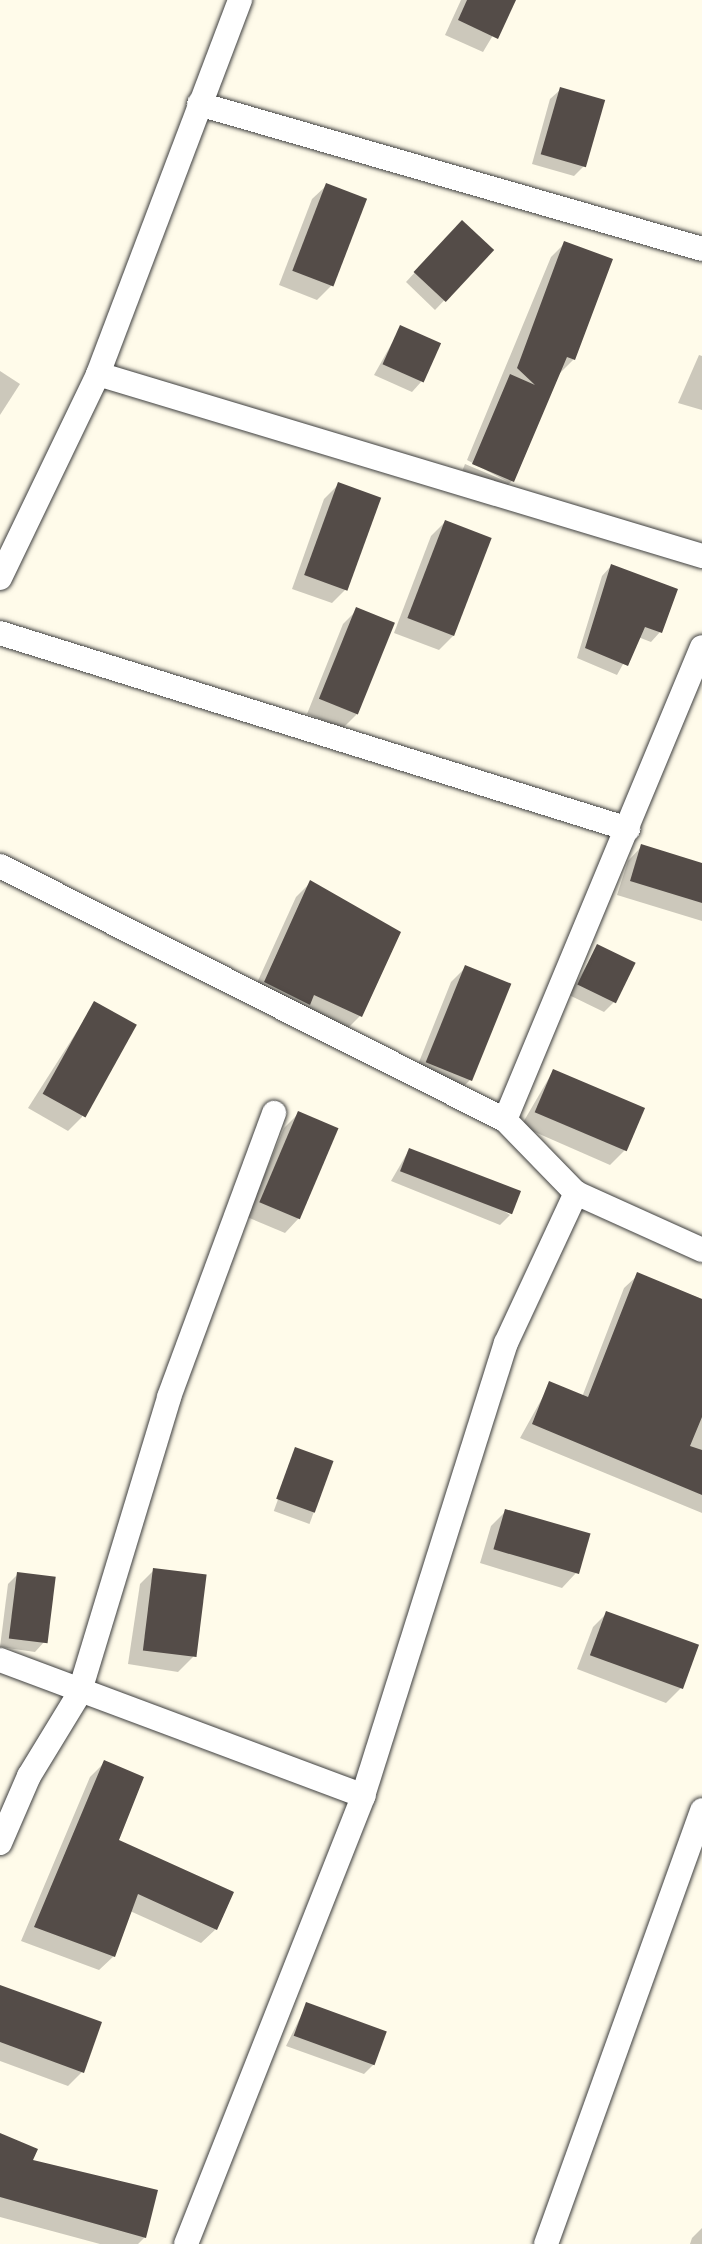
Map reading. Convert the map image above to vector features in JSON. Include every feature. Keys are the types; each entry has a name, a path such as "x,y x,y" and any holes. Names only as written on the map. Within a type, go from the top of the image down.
{"street":[{"path":"3,562 98,374 240,0"},
{"path":"199,104 702,249"},
{"path":"98,374 702,556"},
{"path":"0,633 628,829"},
{"path":"505,1120 702,647"},
{"path":"0,866 505,1120 576,1193 702,1250"},
{"path":"0,1843 29,1776 79,1694 169,1397 274,1113"},
{"path":"186,2244 363,1796 506,1343 576,1193"},
{"path":"0,1660 79,1694 363,1796"},
{"path":"546,2244 702,1810"}],"building":[{"path":"467,0 516,0 498,39 458,20"},
{"path":"560,87 605,100 586,167 541,154"},
{"path":"326,183 367,199 333,287 292,271"},
{"path":"462,220 494,250 446,302 414,272"},
{"path":"564,241 613,259 575,360 567,357 514,482 472,464 510,374 535,385 517,368"},
{"path":"400,325 441,343 424,383 383,364"},
{"path":"338,482 381,498 347,591 304,575"},
{"path":"445,520 492,538 454,636 407,618"},
{"path":"611,564 678,589 662,633 645,627 628,666 585,648"},
{"path":"356,607 395,623 358,715 319,699"},
{"path":"641,844 702,863 702,903 630,881"},
{"path":"310,880 401,932 362,1017 314,995 310,1005 264,982"},
{"path":"597,944 636,963 616,1003 577,984"},
{"path":"465,965 511,984 472,1081 426,1062"},
{"path":"94,1001 137,1025 85,1117 43,1094"},
{"path":"553,1069 645,1108 627,1151 535,1112"},
{"path":"298,1111 339,1128 300,1219 259,1202"},
{"path":"409,1148 521,1191 512,1214 400,1171"},
{"path":"637,1272 702,1299 702,1417 690,1446 702,1450 702,1495 532,1424 549,1381 588,1397"},
{"path":"295,1447 334,1461 315,1513 276,1499"},
{"path":"505,1509 591,1534 579,1574 493,1549"},
{"path":"153,1568 207,1575 196,1657 143,1650"},
{"path":"17,1572 56,1577 48,1643 9,1639"},
{"path":"606,1611 699,1645 683,1689 590,1655"},
{"path":"104,1760 144,1777 119,1840 234,1892 217,1930 138,1894 115,1957 34,1927"},
{"path":"0,1985 102,2022 84,2073 0,2042"},
{"path":"306,2002 387,2031 375,2065 294,2036"},
{"path":"0,2133 38,2149 33,2160 158,2190 146,2238 0,2197"}]}
